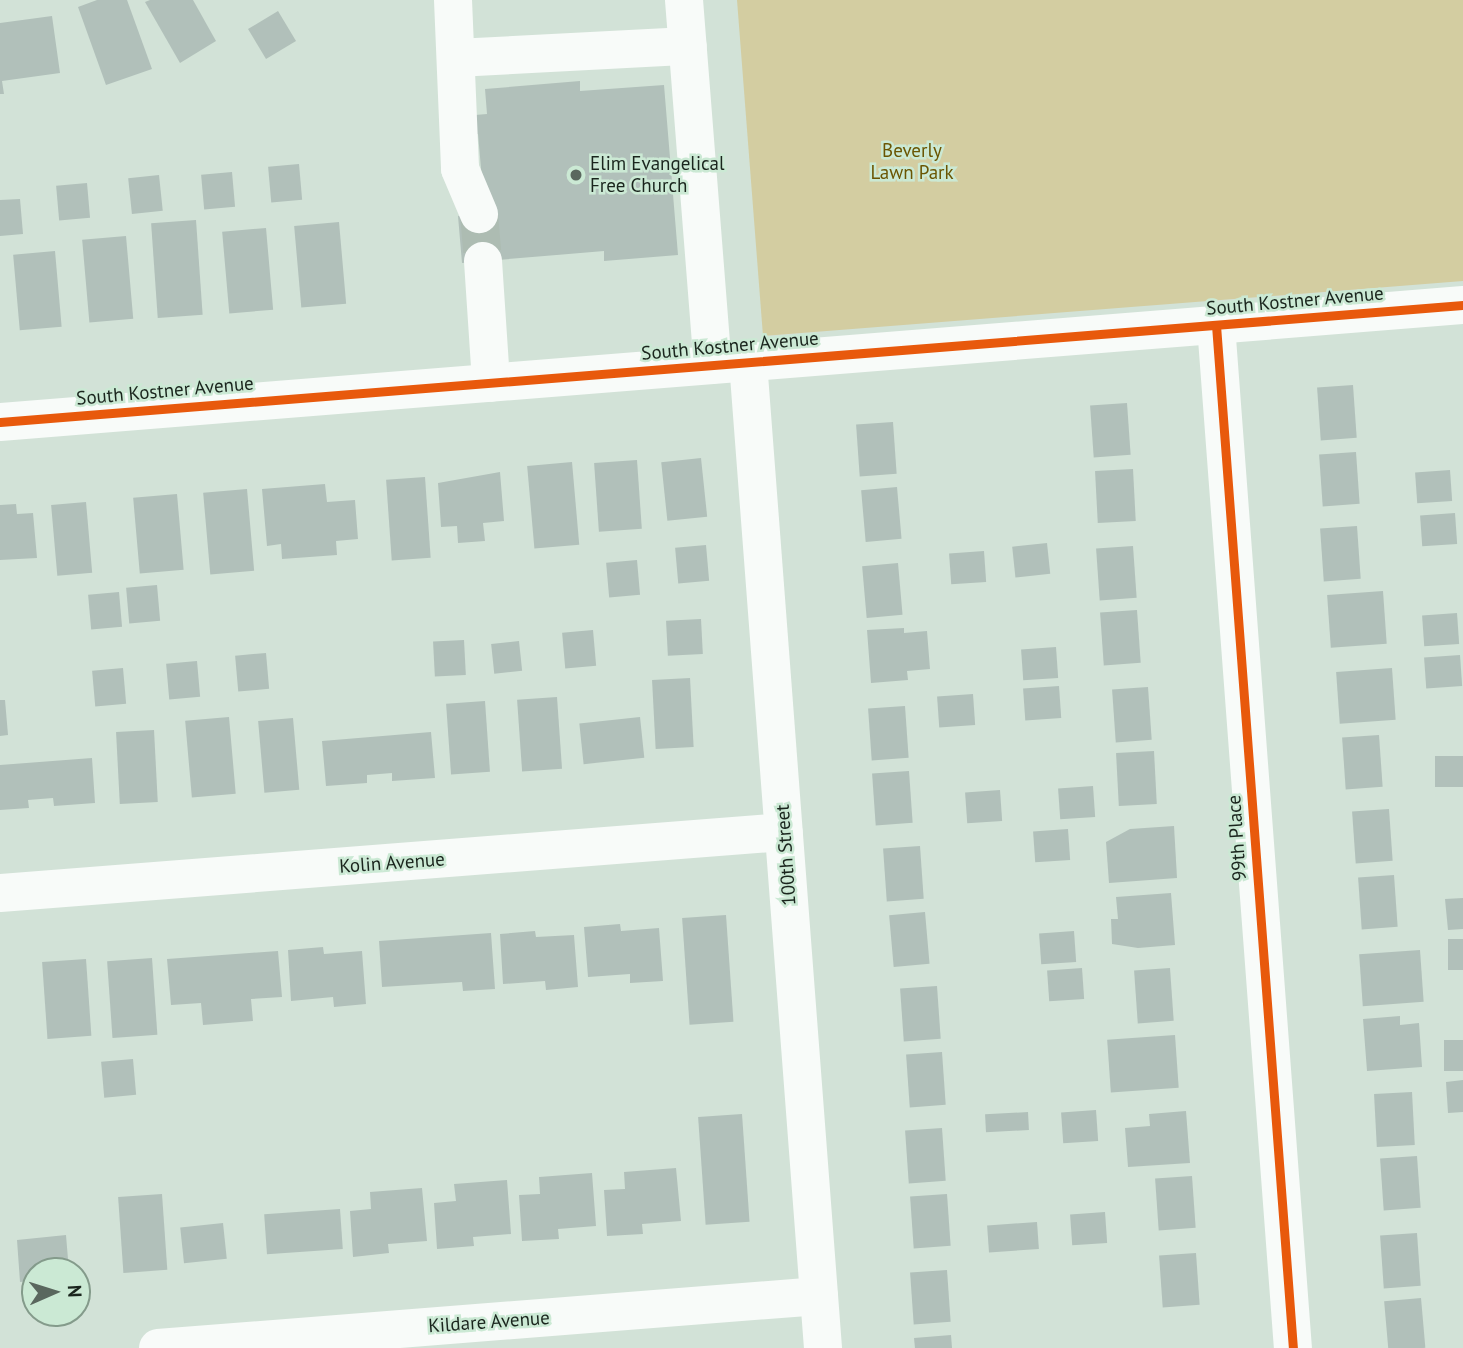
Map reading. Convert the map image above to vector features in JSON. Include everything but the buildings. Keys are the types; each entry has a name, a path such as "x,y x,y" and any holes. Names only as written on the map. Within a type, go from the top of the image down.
{"street":[{"path":"453,0 460,169 480,214"},
{"name":"100th Street","path":"684,0 731,364 784,832 823,1348"},
{"path":"456,58 688,46"},
{"path":"483,261 491,383"},
{"name":"South Kostner Avenue","path":"0,422 1463,305"},
{"name":"99th Place","path":"1216,325 1293,1348"},
{"name":"Kolin Avenue","path":"0,893 784,832"},
{"name":"Kildare Avenue","path":"158,1348 819,1296"}],"green space":[{"name":"Beverly Lawn Park","path":"737,0 1463,0 1463,281 763,336"}],"tunnel":[{"path":"479,214 483,261"}],"cycle path":[{"path":"0,422 1463,305"},
{"path":"1216,325 1293,1348"}],"place":[{"name":"Elim Evangelical Free Church","path":"576,175"}]}
